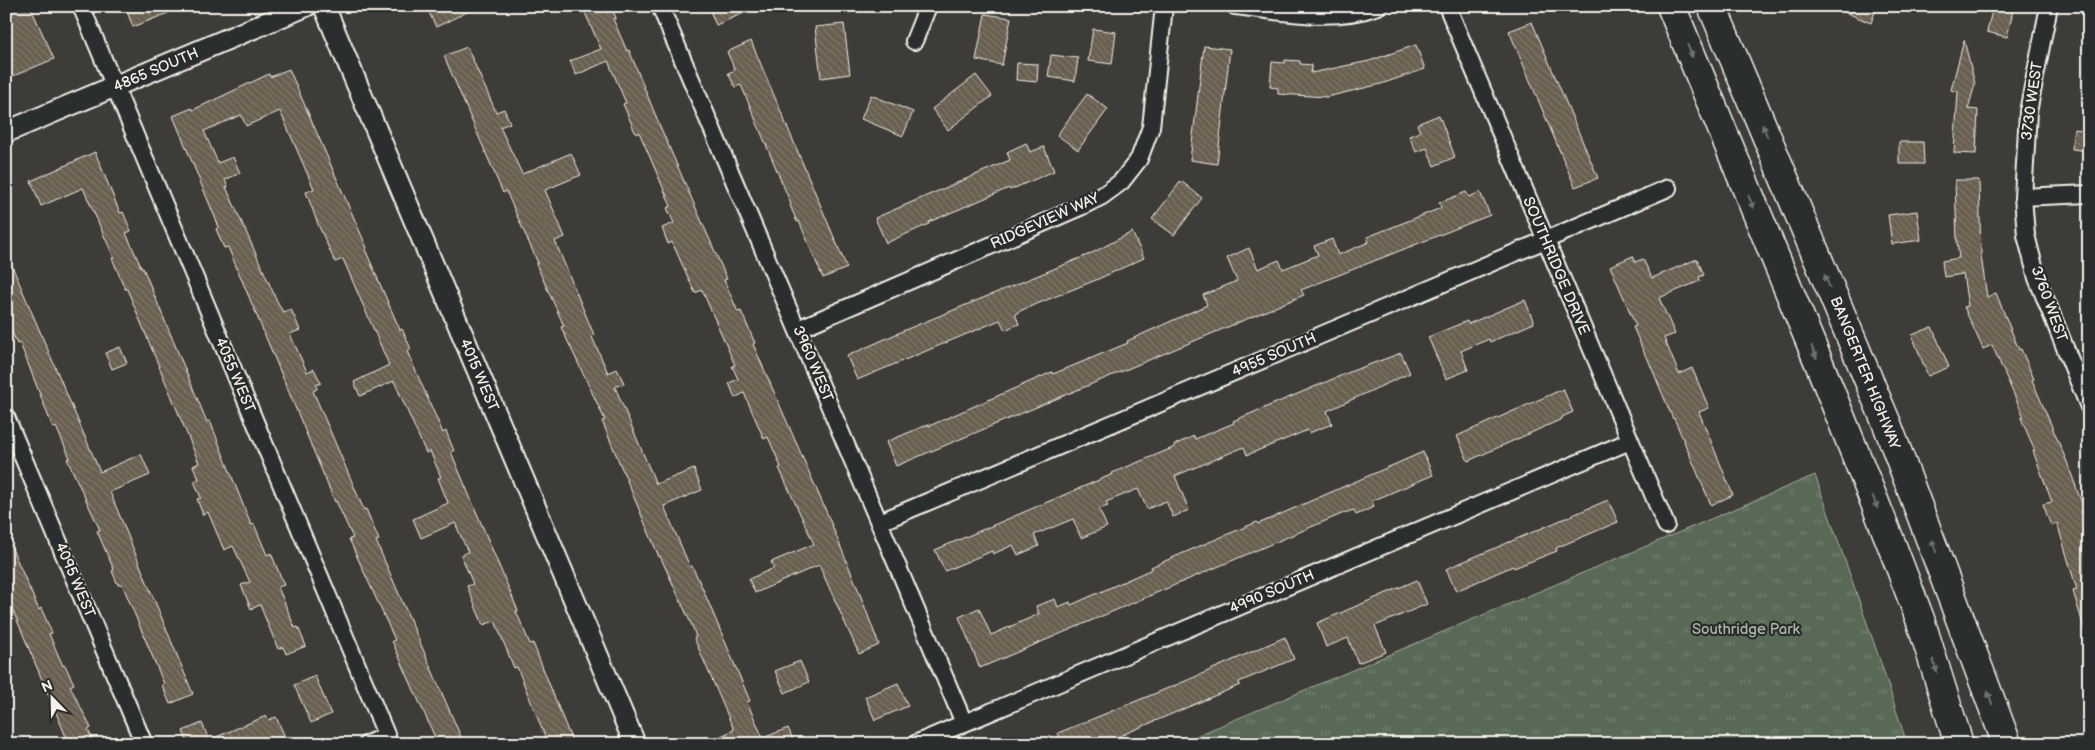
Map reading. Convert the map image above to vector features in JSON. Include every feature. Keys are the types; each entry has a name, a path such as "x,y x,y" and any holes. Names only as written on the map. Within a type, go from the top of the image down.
{"highway":[{"path":"1671,6 1882,520 1920,619 1959,744"},
{"name":"BANGERTER HIGHWAY","path":"1712,6 1887,424 2007,744"}],"street":[{"name":"4055 WEST","path":"81,6 388,740"},
{"name":"4865 SOUTH","path":"6,132 306,6"},
{"name":"4015 WEST","path":"324,6 635,744"},
{"name":"3960 WEST","path":"660,6 964,723"},
{"path":"914,41 928,6"},
{"name":"RIDGEVIEW WAY","path":"798,329 1080,207 1102,196 1121,182 1139,159 1151,127 1164,6"},
{"path":"1236,6 1314,15 1342,14 1378,6"},
{"name":"SOUTHRIDGE DRIVE","path":"1447,6 1666,525"},
{"name":"3730 WEST","path":"2023,197 2028,112 2049,6"},
{"name":"4955 SOUTH","path":"880,522 1668,188"},
{"path":"2023,197 2089,194"},
{"name":"3760 WEST","path":"2023,197 2026,235 2037,278 2089,407"},
{"name":"4095 WEST","path":"6,417 144,744"},
{"name":"4990 SOUTH","path":"915,744 1630,441"},
{"path":"367,744 388,740"}],"green space":[{"name":"Southridge Park","path":"1815,475 1882,666 1907,744 1177,744"}],"building":[{"path":"22,6 30,6 54,59 6,79 6,13"},
{"path":"125,6 183,6 183,7 133,27"},
{"path":"426,6 479,6 436,27"},
{"path":"582,6 611,6 616,18 613,19 627,51 629,50 659,124 727,279 724,280 738,312 741,311 755,343 753,344 860,594 879,645 859,654 819,565 755,593 749,579 774,568 771,562 814,544 779,468 781,467 768,437 764,439 744,393 735,398 729,383 738,379 732,366 735,365 702,290 695,293 672,242 668,244 662,228 674,223 667,208 671,206 639,132 636,134 623,104 626,103 608,61 576,75 570,61 601,49"},
{"path":"708,6 760,6 716,25"},
{"path":"1830,6 1877,6 1871,23"},
{"path":"1993,6 2014,6 2007,37 1987,32"},
{"path":"985,14 1011,18 1002,65 976,60"},
{"path":"1532,22 1598,178 1575,187 1509,31"},
{"path":"844,24 850,74 821,78 815,27"},
{"path":"1093,29 1116,32 1112,64 1088,61"},
{"path":"1964,40 1975,84 1968,109 1978,110 1976,154 1954,153 1958,92 1951,90"},
{"path":"751,41 847,268 823,278 799,221 797,222 741,85 735,87 728,73 735,70 727,52"},
{"path":"1416,45 1425,69 1381,84 1327,97 1278,94 1278,88 1270,87 1272,62 1285,63 1285,60 1300,61 1300,64 1312,65 1311,73 1369,61"},
{"path":"1204,46 1230,49 1217,164 1190,160"},
{"path":"467,47 496,112 504,109 510,123 500,127 522,174 571,153 581,175 545,190 565,237 555,241 608,373 617,369 624,383 615,387 656,484 694,469 702,490 664,506 690,567 692,566 702,587 750,701 747,702 763,738 788,728 795,744 703,744 734,730 694,638 696,637 693,628 659,557 602,421 605,420 561,327 564,326 536,264 538,263 506,191 503,193 444,56"},
{"path":"1051,55 1078,58 1075,81 1048,77"},
{"path":"1017,63 1038,64 1037,82 1016,80"},
{"path":"289,69 367,248 365,249 383,291 400,330 402,329 411,349 407,351 443,433 446,431 454,451 451,452 514,601 518,611 516,611 530,644 533,643 573,744 548,744 517,667 514,668 495,621 483,625 467,586 473,584 461,555 468,552 455,523 421,538 413,519 448,503 438,478 441,477 430,451 426,453 394,381 360,396 354,382 389,365 343,259 335,262 318,224 306,192 314,189 280,111 246,126 241,115 204,131 218,163 233,157 240,173 225,180 228,187 226,187 277,301 283,312 291,309 300,330 290,334 307,372 314,369 321,383 316,385 317,389 313,391 364,510 366,509 379,540 376,541 464,744 438,744 392,641 395,640 349,539 353,538 335,502 228,247 224,248 216,229 219,227 173,116 192,108 193,110 269,74 270,77"},
{"path":"976,75 992,96 948,130 932,109"},
{"path":"1087,94 1108,109 1078,150 1057,135"},
{"path":"871,95 913,112 903,136 861,119"},
{"path":"1439,115 1455,157 1434,166 1427,148 1416,152 1409,136 1420,132 1417,124"},
{"path":"2074,129 2089,131 2089,151 2072,149"},
{"path":"1899,142 1923,142 1924,164 1899,164"},
{"path":"1026,143 1030,152 1044,147 1054,171 929,222 929,224 886,243 875,218 1010,160 1007,152"},
{"path":"95,152 120,213 123,212 131,231 126,233 143,268 207,422 210,421 251,525 254,524 267,555 271,553 284,585 278,587 295,628 298,627 306,646 286,654 283,647 278,649 260,605 251,609 241,585 250,582 233,546 224,550 208,512 203,515 197,499 201,498 194,481 199,479 193,466 199,463 83,188 41,206 31,181"},
{"path":"1955,180 1979,180 1981,256 1987,297 1996,293 2019,350 2021,349 2034,379 2032,380 2067,462 2084,509 2081,510 2089,536 2089,630 2085,631 2073,591 2077,590 2057,523 2051,526 2043,504 2052,502 2033,451 2035,451 2021,418 2024,417 1992,345 1983,349 1964,307 1968,306 1963,274 1944,277 1942,261 1959,258"},
{"path":"1181,181 1202,198 1174,235 1152,219"},
{"path":"1466,192 1469,197 1480,192 1490,215 1301,290 1304,295 896,466 886,442 929,424 929,426 1052,372 1053,374 1128,343 1127,341 1207,305 1203,295 1237,281 1227,258 1249,248 1258,269 1279,260 1283,269 1318,255 1314,246 1332,239 1338,255 1369,242 1367,237 1441,208 1439,203"},
{"path":"1917,211 1921,240 1892,244 1888,215"},
{"path":"1132,232 1144,258 1022,310 1015,314 1019,324 1005,330 1000,320 857,380 847,356 905,330 1090,254"},
{"path":"6,252 100,472 141,454 150,475 110,492 193,694 170,704 162,685 164,684 122,584 118,585 112,571 114,570 97,531 100,530 67,459 70,458 56,427 53,428 20,343 17,344 9,324 11,323 6,312"},
{"path":"1633,256 1635,262 1643,259 1652,278 1697,259 1704,275 1699,277 1700,281 1659,298 1675,334 1664,338 1679,374 1692,368 1709,408 1699,412 1733,495 1711,505 1633,327 1636,326 1610,266"},
{"path":"1525,300 1534,323 1490,342 1489,339 1461,351 1468,370 1446,379 1428,337 1467,321 1468,324"},
{"path":"1932,327 1949,367 1928,376 1912,335"},
{"path":"120,347 127,363 112,369 105,353"},
{"path":"1401,353 1410,373 1327,411 1332,424 1309,433 1308,430 1247,455 1244,447 1175,476 1189,510 1173,517 1166,501 1147,509 1138,489 1106,502 1108,506 1099,509 1107,527 1081,538 1073,519 1034,535 1039,546 1018,555 1013,545 993,554 992,551 945,571 935,550 1175,447 1174,445 1194,436 1195,439 1352,371"},
{"path":"1563,389 1573,412 1562,417 1562,419 1468,461 1457,436"},
{"path":"1423,452 1433,475 1372,501 1374,507 1356,515 1354,510 1344,513 980,668 959,617 979,608 991,635 1039,614 1036,606 1055,599 1058,607 1070,602 1071,605 1152,569 1151,567 1257,522 1258,524"},
{"path":"1608,500 1618,522 1556,548 1557,551 1514,568 1513,566 1456,591 1446,569"},
{"path":"6,535 39,610 41,608 52,633 49,634 63,666 65,665 74,684 70,686 91,728 88,730 92,738 78,744 73,744 71,737 67,739 6,594"},
{"path":"1417,580 1427,604 1375,626 1386,652 1358,663 1348,638 1326,647 1317,623"},
{"path":"1285,637 1294,659 1239,682 1240,685 1101,744 1063,744 1058,733 1188,680"},
{"path":"800,661 809,682 785,693 775,671"},
{"path":"315,676 331,714 311,723 294,685"},
{"path":"898,683 908,706 875,720 865,697"},
{"path":"266,716 268,720 276,717 285,737 269,744 188,744 183,731 202,723 209,740"}]}
